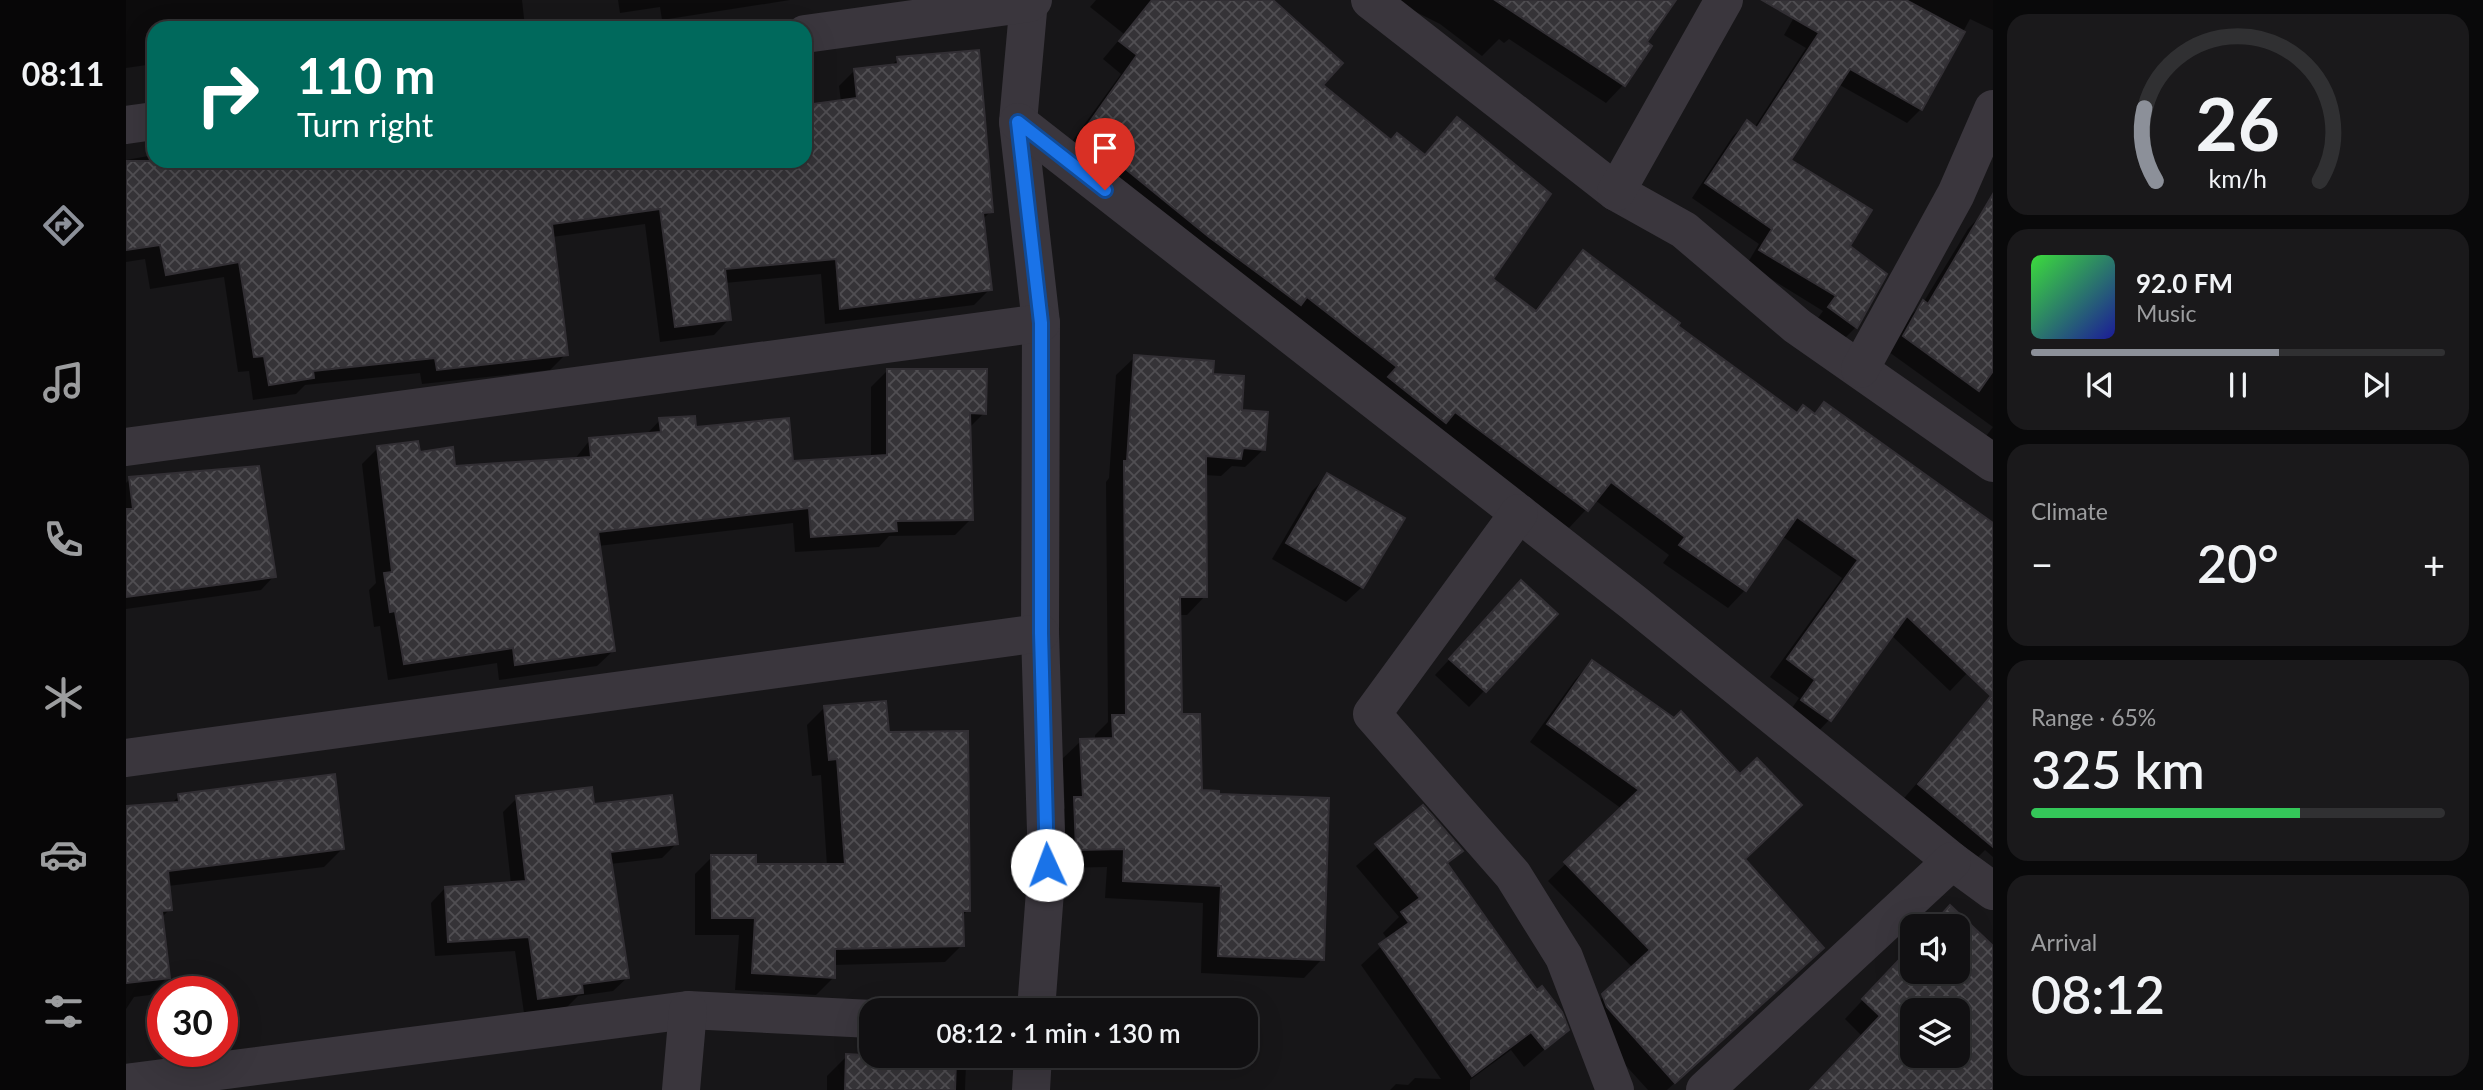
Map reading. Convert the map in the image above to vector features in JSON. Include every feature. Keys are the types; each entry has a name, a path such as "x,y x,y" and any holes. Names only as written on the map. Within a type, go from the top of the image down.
{"street":[{"path":"1370,0 1615,192 1684,230 1797,326 1993,463"},
{"path":"1615,192 1724,0"},
{"path":"812,33 1030,1 1018,122 1041,323 1041,633 1047,865 1037,998"},
{"path":"1860,369 1956,194 1993,109"},
{"path":"126,125 147,122"},
{"path":"1018,122 1518,513 1993,891"},
{"path":"126,447 1041,323"},
{"path":"1518,513 1372,714 1513,875 1564,957 1615,1090"},
{"path":"126,758 1041,633"},
{"path":"1705,1090 1952,861"},
{"path":"681,1090 688,1010"},
{"path":"126,1083 688,1010 859,1018"},
{"path":"1031,1090 1032,1068"}],"building":[{"path":"1152,0 1273,0 1343,63 1323,85 1391,140 1397,133 1425,155 1457,117 1551,194 1493,279 1536,311 1583,250 1680,323 1678,326 1797,413 1803,405 1815,414 1824,402 1993,523 1993,847 1918,784 1991,696 1907,616 1831,721 1801,700 1815,680 1787,659 1858,560 1797,517 1746,591 1679,545 1685,537 1611,482 1588,511 1455,412 1446,423 1388,377 1397,367 1307,297 1301,305 1209,237 1117,162 1112,168 1077,140 1137,55 1119,41"},
{"path":"1495,0 1676,0 1647,42 1652,46 1625,86"},
{"path":"1762,0 1906,0 1965,32 1922,110 1850,69 1791,160 1872,210 1850,246 1887,274 1857,328 1828,307 1836,296 1759,250 1772,229 1705,183 1747,120 1757,128 1819,33"},
{"path":"979,50 993,212 983,213 992,290 840,309 836,259 725,269 731,320 675,327 660,209 552,224 568,355 437,370 435,358 313,371 314,378 269,385 264,356 254,357 239,262 166,275 160,245 126,250 126,161 147,161 147,168 812,168 812,104 857,98 854,69 898,64 897,57"},
{"path":"1993,194 1993,371 1979,391 1903,336 1923,300 1928,304"},
{"path":"1134,355 1214,361 1213,374 1244,376 1242,410 1268,412 1265,450 1243,448 1241,459 1206,456 1207,597 1180,597 1182,714 1200,714 1202,790 1219,791 1219,794 1329,798 1324,960 1218,956 1221,886 1123,881 1124,849 1076,850 1074,797 1083,797 1080,739 1113,738 1112,715 1126,715 1124,461 1127,461"},
{"path":"887,369 987,369 986,414 970,413 973,520 896,521 897,531 811,537 809,508 598,532 615,651 515,665 513,648 404,664 395,611 390,612 384,573 392,572 377,446 418,441 420,452 453,447 455,466 591,457 589,438 661,432 659,418 695,416 696,427 789,418 793,461 887,455"},
{"path":"259,466 276,577 126,597 126,509 133,509 129,477"},
{"path":"1327,473 1405,518 1363,588 1286,543"},
{"path":"1521,580 1558,614 1486,692 1449,659"},
{"path":"1592,660 1674,718 1681,711 1740,774 1757,758 1802,805 1745,859 1824,948 1675,1083 1607,1007 1602,994 1650,950 1564,862 1639,790 1547,724"},
{"path":"886,701 889,732 968,731 970,911 963,911 964,946 835,949 835,978 752,973 755,918 712,918 711,855 756,855 756,864 845,864 837,759 829,760 824,706"},
{"path":"335,774 344,849 168,871 172,910 162,911 170,976 147,976 147,981 126,983 126,806 179,802 178,794"},
{"path":"592,787 594,804 672,795 678,844 610,852 629,978 582,984 583,993 538,999 529,937 448,942 445,887 526,881 516,796"},
{"path":"1423,805 1463,851 1447,863 1537,990 1542,986 1562,1012 1569,1030 1545,1049 1531,1032 1472,1076 1379,944 1409,923 1401,912 1420,898 1375,844"},
{"path":"1950,905 1959,914 1942,914"},
{"path":"1970,924 1993,946 1993,1090 1810,1090 1880,1016 1862,999 1900,959 1900,984 1970,984"},
{"path":"846,1054 859,1055 859,1068 956,1068 955,1090 845,1090"}],"route":[{"path":"1047,865 1041,633 1041,323 1018,122 1105,190"}]}
